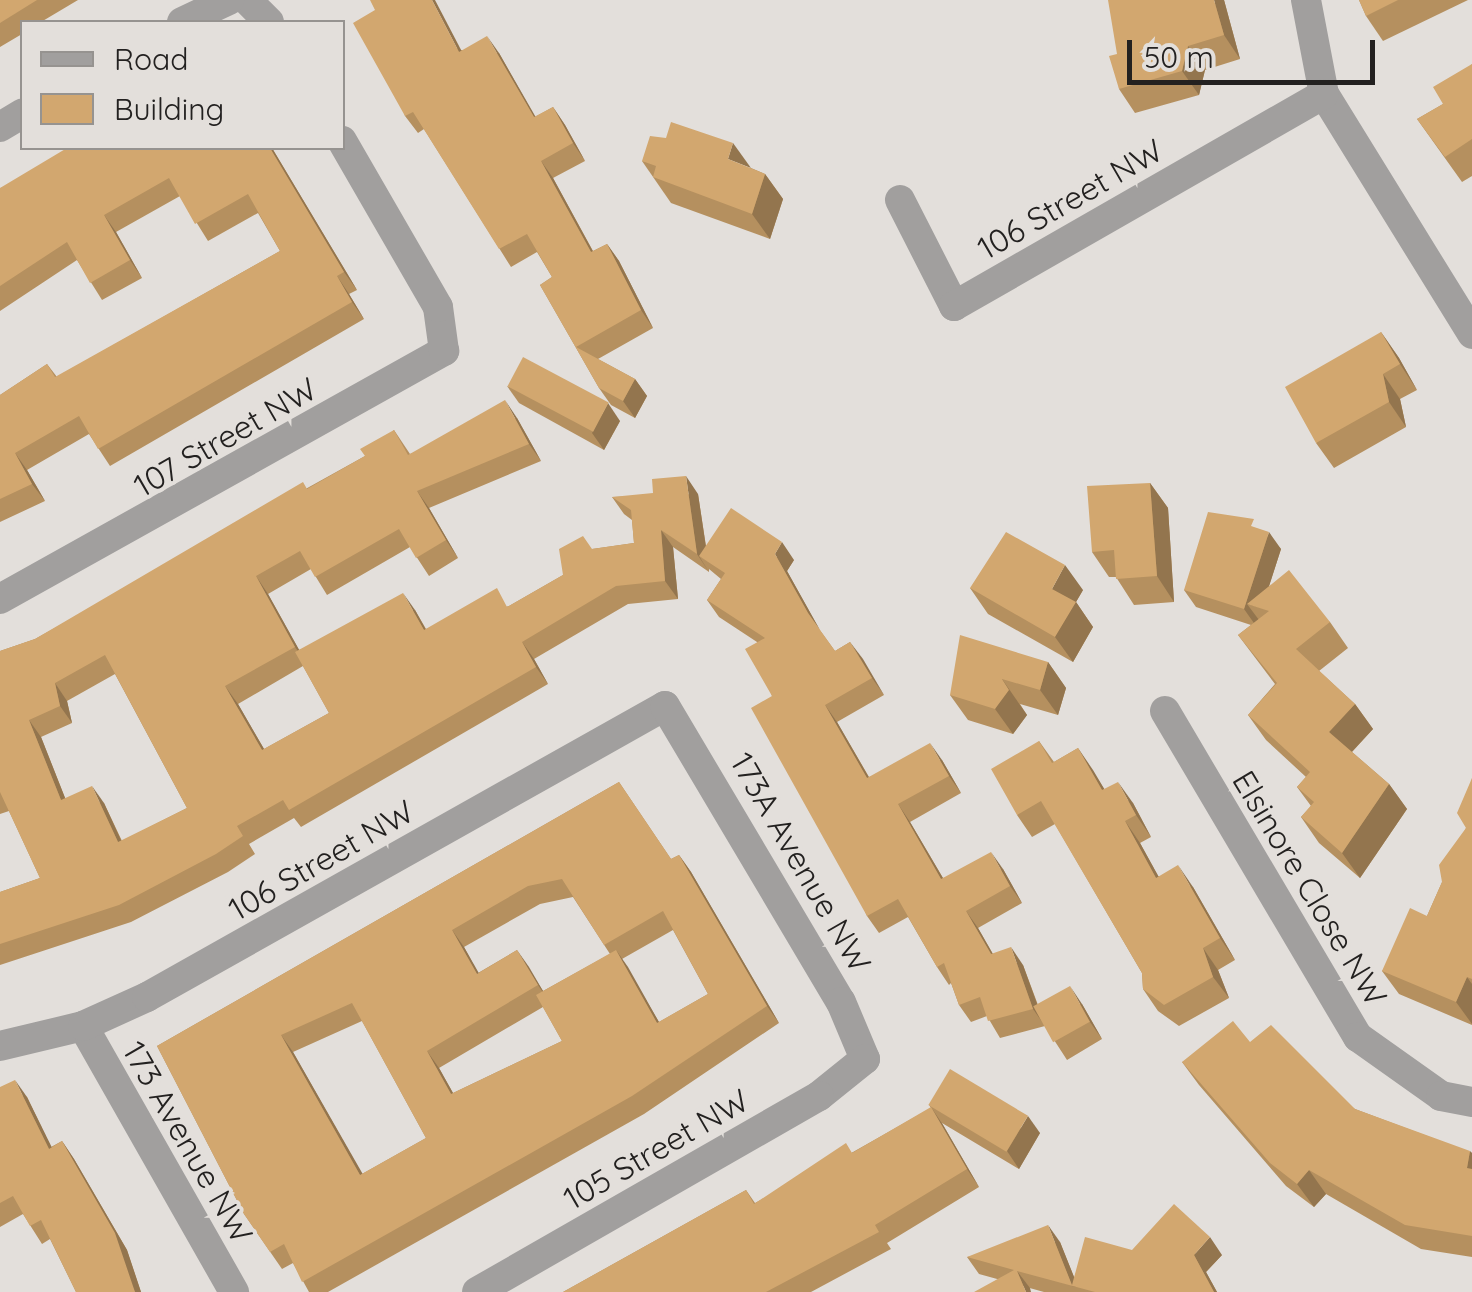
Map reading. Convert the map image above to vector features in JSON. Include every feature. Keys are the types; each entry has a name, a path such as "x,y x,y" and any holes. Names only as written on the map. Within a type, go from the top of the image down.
{"street":[{"path":"186,20 228,0"},
{"path":"247,0 266,20"},
{"path":"1306,0 1324,94 1472,334"},
{"name":"106 Street NW","path":"900,200 954,306 1324,94"},
{"name":"107 Street NW","path":"0,599 444,352 438,307 345,146"},
{"name":"106 Street NW","path":"0,1046 84,1026 665,706"},
{"name":"173A Avenue NW","path":"665,706 841,1002 865,1059"},
{"name":"Elsinore Close NW","path":"1165,710 1358,1037 1441,1096 1472,1102"},
{"name":"173 Avenue NW","path":"84,1026 234,1292"},
{"name":"105 Street NW","path":"477,1292 819,1096 865,1059"}],"building":[{"path":"0,0 37,0 0,23"},
{"path":"370,0 432,0 459,52 487,36 534,117 553,107 573,143 541,161 591,252 607,244 641,310 576,347 635,379 623,401 599,388 540,285 552,277 527,234 499,249 413,112 405,116 353,23 375,10"},
{"path":"1108,0 1214,0 1224,35 1188,46 1182,71 1119,89 1109,56 1117,54"},
{"path":"1359,0 1398,0 1366,16"},
{"path":"1472,64 1472,139 1445,157 1417,119 1443,104 1433,87"},
{"path":"671,122 733,143 728,159 765,174 752,214 653,177 656,166 642,161 650,136 666,138"},
{"path":"64,150 271,150 344,272 337,276 352,302 98,449 79,416 15,453 32,484 0,499 0,395 47,364 55,377 280,251 248,194 195,224 169,178 104,215 130,260 90,283 67,242 0,286 0,188"},
{"path":"1381,332 1400,364 1383,374 1389,402 1316,443 1285,387"},
{"path":"523,357 609,403 593,432 508,386"},
{"path":"505,400 529,444 417,491 446,540 416,558 399,529 315,577 300,551 256,576 295,647 225,686 262,750 329,713 295,652 403,593 424,630 497,588 507,607 563,575 559,549 583,536 592,549 634,543 631,510 612,497 653,493 652,479 686,476 697,554 661,530 665,581 616,586 522,642 536,667 289,810 283,800 237,826 243,836 119,905 0,944 0,892 40,878 0,792 0,651 35,639 303,482 307,489 365,456 360,449 394,430 408,455","holes":["105,655 187,808 118,842 92,786 61,800 29,720 60,706 55,683"]},
{"path":"1150,483 1157,576 1116,579 1114,550 1092,552 1087,486"},
{"path":"731,508 782,542 775,554 808,613 835,651 850,642 872,678 825,705 867,778 930,743 949,776 898,804 941,879 991,852 1010,886 966,911 991,954 1011,947 1033,1009 988,1021 980,997 959,1005 944,963 937,967 898,899 867,916 751,708 772,696 745,649 765,638 707,600 725,573 699,556"},
{"path":"1208,512 1254,519 1251,526 1269,532 1244,609 1184,590"},
{"path":"1006,532 1065,565 1052,589 1076,602 1055,637 970,588"},
{"path":"1289,570 1330,622 1296,649 1355,704 1329,732 1389,784 1342,853 1301,817 1314,802 1297,787 1310,772 1248,715 1277,683 1238,635 1269,611 1247,604"},
{"path":"960,635 1048,662 1040,690 1002,679 1009,690 995,709 950,695"},
{"path":"1039,741 1052,763 1078,748 1102,790 1118,782 1136,815 1125,821 1156,878 1178,865 1220,938 1203,948 1213,977 1164,1005 1143,989 1142,973 1041,801 1017,815 991,769"},
{"path":"1472,778 1472,979 1467,977 1456,1002 1382,971 1410,908 1427,916 1442,882 1439,865 1466,828 1457,813"},
{"path":"619,782 671,859 679,855 767,1006 632,1096 302,1282 284,1244 270,1252 244,1214 157,1046","holes":["562,879 604,945 663,911 708,994 657,1023 616,950 536,995 562,1041 451,1094 427,1051 538,985 517,950 477,974 452,930 528,886","352,1003 426,1138 360,1175 281,1035"]},
{"path":"1070,986 1090,1022 1053,1042 1033,1006"},
{"path":"1233,1021 1250,1042 1271,1025 1355,1109 1470,1151 1467,1168 1472,1169 1472,1236 1405,1225 1309,1170 1297,1184 1270,1163 1182,1062"},
{"path":"950,1069 1028,1116 1006,1152 928,1105"},
{"path":"15,1080 49,1149 62,1141 115,1233 135,1292 76,1292 41,1220 30,1226 13,1196 0,1203 0,1087"},
{"path":"931,1107 967,1169 875,1225 879,1232 766,1292 563,1292 746,1190 754,1204 846,1143 852,1153"},
{"path":"1174,1204 1210,1237 1194,1255 1214,1292 1095,1292 1017,1271 1026,1292 974,1292 1014,1270 967,1257 1048,1225 1072,1285 1085,1237 1132,1250"}]}
